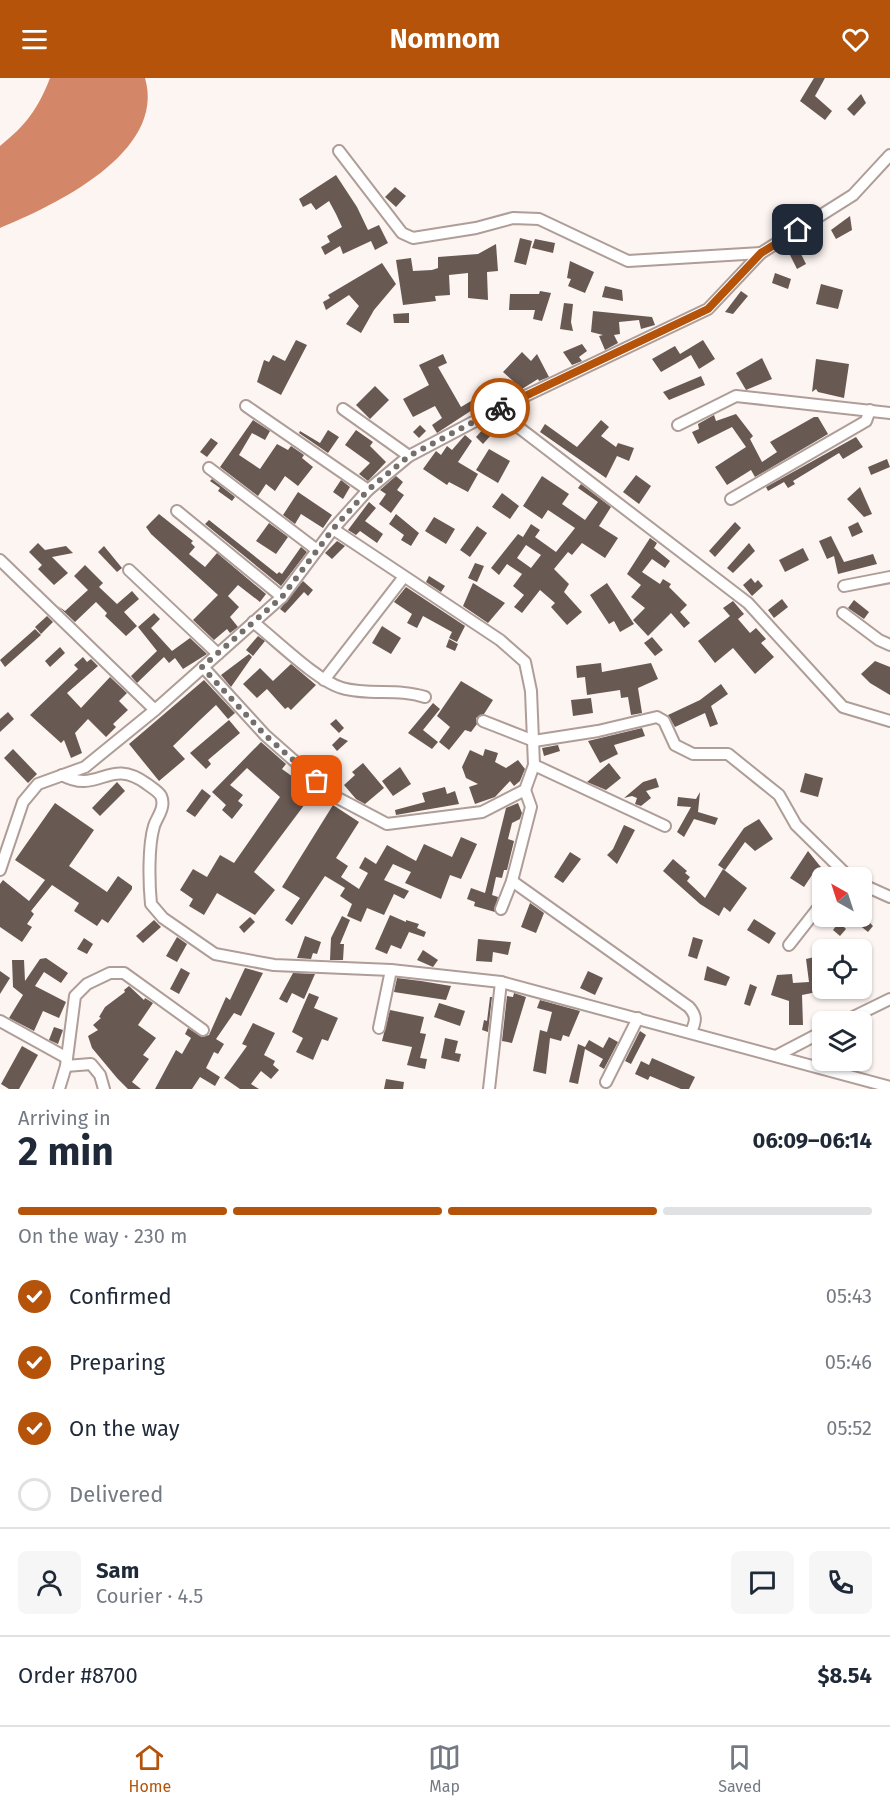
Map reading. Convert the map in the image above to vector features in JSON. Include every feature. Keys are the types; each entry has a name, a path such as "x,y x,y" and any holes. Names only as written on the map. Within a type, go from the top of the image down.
{"street":[{"path":"339,151 402,233 413,238 476,228 513,218 539,219 628,261 761,253"},
{"path":"0,870 23,802 38,784 85,767 155,710 282,597 333,529 368,490 409,456 496,410 708,309 761,253 853,195 890,155"},
{"path":"678,424 736,396 890,412"},
{"path":"246,406 368,490"},
{"path":"343,409 409,456"},
{"path":"496,410 748,603 843,707 890,721"},
{"path":"731,499 866,421 870,410"},
{"path":"210,468 317,550"},
{"path":"177,511 282,597"},
{"path":"333,529 500,640 525,662 531,692 534,741 534,765 525,790 531,807 512,881 501,909"},
{"path":"0,560 155,710"},
{"path":"129,570 218,654"},
{"path":"844,586 890,577"},
{"path":"324,680 404,578"},
{"path":"843,613 879,640 890,645"},
{"path":"254,622 324,680 343,689 414,693 425,697"},
{"path":"202,667 265,735 334,796 387,824 482,812 525,790"},
{"path":"483,721 534,741 598,731 657,717 664,721 675,745 693,754 728,754 778,795 796,825 836,867"},
{"path":"534,765 665,826"},
{"path":"62,775 76,782 91,782 121,771 135,775 159,792 163,800 150,847 151,904 163,918 215,954 274,965 391,970 501,982 890,1087"},
{"path":"512,881 689,1007 695,1014 696,1022 691,1032"},
{"path":"872,889 890,897"},
{"path":"789,945 812,916"},
{"path":"379,1028 391,970"},
{"path":"59,1089 67,1062 75,996 87,984 118,972 124,973 202,1030"},
{"path":"489,1089 501,982"},
{"path":"865,1011 890,999"},
{"path":"606,1082 638,1018"},
{"path":"0,1021 67,1062 91,1064 100,1075 104,1089"},
{"path":"776,1056 812,1037"}],"shaded area":[{"path":"50,78 145,78 147,105 139,130 123,153 101,173 48,206 0,228 0,146 30,116 41,99"}],"building":[{"path":"814,78 825,78 815,96 832,111 825,120 800,101"},
{"path":"861,94 866,103 854,116 847,109"},
{"path":"336,175 357,207 368,230 379,225 388,243 375,250 371,241 343,254 340,246 325,255 321,247 330,242 327,236 342,227 336,214 329,201 316,210 311,203 303,207 299,199"},
{"path":"395,187 406,196 396,207 385,197"},
{"path":"850,216 852,230 836,239 831,230"},
{"path":"520,238 532,241 526,265 514,262"},
{"path":"535,239 555,243 553,253 532,248"},
{"path":"496,244 498,271 487,272 488,300 468,298 468,273 449,275 450,295 435,296 436,301 403,305 396,260 411,258 413,271 432,270 438,268 438,257 478,254"},
{"path":"799,250 806,264 797,269 790,255"},
{"path":"570,261 594,272 585,293 568,286 571,279 567,278"},
{"path":"382,263 396,284 374,310 361,333 346,324 359,306 349,295 326,310 323,302 330,298 328,295"},
{"path":"775,273 791,279 788,289 772,283"},
{"path":"821,284 843,290 838,309 816,304"},
{"path":"605,286 622,290 623,301 602,297"},
{"path":"540,291 551,293 542,321 533,319 535,310 509,310 510,294 539,294"},
{"path":"741,291 748,296 733,314 725,312"},
{"path":"564,303 573,304 571,322 573,331 560,329"},
{"path":"593,311 652,317 655,325 641,329 639,320 619,322 620,334 614,335 618,343 605,350 599,336 603,335 591,332"},
{"path":"409,313 409,323 394,323 393,314"},
{"path":"296,340 307,345 281,395 257,382 264,360 269,362 273,355 285,361"},
{"path":"703,340 715,359 699,369 691,355 661,372 652,359 675,346 680,354"},
{"path":"582,344 587,351 579,357 582,361 572,365 563,352"},
{"path":"522,352 531,361 537,354 549,377 539,381 538,379 522,389 503,372"},
{"path":"443,354 447,363 438,367 461,407 491,389 495,395 437,433 432,425 442,418 435,406 413,417 403,399 429,385 419,365"},
{"path":"762,358 772,379 746,390 736,373"},
{"path":"816,359 849,364 844,398 818,392 816,389 812,392"},
{"path":"701,376 705,385 669,400 663,392"},
{"path":"375,386 389,400 370,419 356,405"},
{"path":"736,414 753,436 750,439 762,462 777,452 770,442 814,417 818,417 828,434 755,477 751,470 727,485 715,467 746,447 732,427 698,444 692,432 699,429 698,424 714,415 716,421"},
{"path":"253,420 270,431 265,440 252,433 239,455 260,469 277,444 288,450 291,446 304,455 302,458 313,467 298,486 285,476 275,491 266,484 258,496 220,467"},
{"path":"601,420 609,427 601,436 616,447 618,443 634,448 629,461 617,456 606,478 540,432 545,424 577,447"},
{"path":"420,425 426,431 419,438 413,432"},
{"path":"485,427 492,434 483,444 476,437"},
{"path":"328,430 339,437 328,453 299,433 300,431 320,443"},
{"path":"356,430 373,442 370,446 386,462 368,481 359,474 370,463 345,445"},
{"path":"465,435 472,441 458,462 478,474 468,492 449,482 447,485 423,469 436,451 441,455 447,446 452,450"},
{"path":"856,437 863,447 843,459 839,453 793,481 795,484 788,488 784,482 768,491 766,487"},
{"path":"211,438 218,443 207,457 200,452"},
{"path":"489,449 510,461 498,483 476,470"},
{"path":"887,459 890,467 871,475 868,467"},
{"path":"636,475 651,486 639,504 623,492"},
{"path":"396,476 403,482 397,490 404,495 391,513 379,504 386,494 380,490"},
{"path":"542,476 569,494 562,504 585,520 598,502 578,488 581,484 611,507 599,526 618,538 605,558 582,543 572,555 568,552 554,569 569,584 564,592 582,612 567,625 551,607 555,603 540,590 522,613 514,607 524,595 513,586 522,574 507,564 499,575 491,568 518,534 523,537 531,524 540,530 535,537 556,552 575,528 548,510 542,519 523,506","holes":["526,545 541,555 531,568 517,558"]},
{"path":"212,479 235,497 232,501 218,491 220,488 210,481"},
{"path":"341,480 350,487 343,499 333,492"},
{"path":"860,487 872,514 864,517 847,499"},
{"path":"298,492 332,515 323,528 301,514 295,524 283,515"},
{"path":"502,493 519,506 510,519 492,507"},
{"path":"369,502 376,508 365,521 383,534 377,543 360,531 356,535 348,530"},
{"path":"159,514 193,541 191,543 195,547 189,554 205,567 217,553 266,594 260,602 238,585 228,596 239,607 230,617 238,627 230,633 227,629 214,640 193,620 218,595 151,534 146,527"},
{"path":"396,514 419,533 411,546 401,540 404,535 389,524"},
{"path":"434,517 455,529 446,544 425,531"},
{"path":"209,520 277,574 279,572 282,574 301,547 307,552 281,586 205,524"},
{"path":"735,522 741,528 715,557 709,551"},
{"path":"858,522 863,532 852,537 848,527"},
{"path":"269,523 288,537 276,554 256,541"},
{"path":"477,526 487,533 470,557 460,550"},
{"path":"831,536 844,562 873,554 877,564 838,574 834,556 827,559 819,541"},
{"path":"650,538 657,543 654,548 670,561 665,568 652,559 642,572 660,584 663,579 671,584 669,587 687,605 680,612 690,623 684,628 671,613 648,636 633,620 645,608 631,597 641,585 627,574"},
{"path":"337,541 345,546 332,559 325,553"},
{"path":"38,543 45,550 66,546 73,553 52,557 68,573 54,585 38,569 42,565 29,552"},
{"path":"749,543 755,551 733,573 727,568"},
{"path":"104,546 122,568 117,572 98,552"},
{"path":"803,548 809,560 785,572 779,560"},
{"path":"475,563 484,566 477,582 468,578"},
{"path":"85,565 103,583 99,587 117,604 132,591 139,599 124,612 137,626 126,636 105,616 107,613 96,602 75,622 58,606 65,611 88,590 74,576"},
{"path":"429,576 445,586 441,592 426,582"},
{"path":"751,578 755,583 758,580 763,586 752,596 743,585"},
{"path":"303,581 313,590 308,596 304,592 285,613 280,609"},
{"path":"473,583 505,603 488,623 463,606"},
{"path":"607,583 634,624 620,632 614,621 609,624 590,595"},
{"path":"406,587 465,626 457,642 449,638 452,632 423,616 417,628 407,623 412,614 394,602"},
{"path":"782,599 788,607 774,618 768,610"},
{"path":"854,600 869,612 864,619 848,608"},
{"path":"733,601 744,614 738,619 750,633 756,628 766,639 761,643 774,657 755,674 733,648 715,663 698,641 730,616 723,608"},
{"path":"154,613 160,619 151,628 172,651 190,638 207,654 183,669 175,658 169,663 164,657 137,683 131,676 157,651 138,627"},
{"path":"47,616 53,622 41,634 35,627"},
{"path":"382,626 401,638 391,654 372,643"},
{"path":"35,629 41,635 5,667 0,660"},
{"path":"258,636 265,641 253,656 246,650"},
{"path":"652,637 663,650 655,656 644,643"},
{"path":"449,639 458,644 455,651 446,647"},
{"path":"60,647 65,653 50,667 45,661"},
{"path":"249,654 252,657 231,687 221,675"},
{"path":"83,657 87,662 91,659 98,666 67,693 81,708 110,677 127,693 119,701 128,710 113,724 116,727 106,737 88,719 75,733 82,753 71,758 64,740 61,743 30,715 78,669 74,665"},
{"path":"875,661 890,667 890,695 870,683 861,674"},
{"path":"601,663 602,672 651,663 658,679 638,688 642,713 631,715 628,697 621,698 620,690 587,695 585,677 577,678 576,666"},
{"path":"291,664 316,685 291,710 288,707 285,709 267,689 257,698 243,684 260,668 273,681"},
{"path":"204,680 235,713 228,719 216,705 173,746 185,759 159,781 129,744"},
{"path":"461,681 493,700 484,714 476,718 477,724 471,732 465,730 449,750 439,742 450,727 437,716"},
{"path":"721,684 728,694 711,706 718,724 710,727 705,713 675,727 668,715 700,700"},
{"path":"591,698 593,713 573,716 571,700"},
{"path":"433,703 440,709 423,730 438,742 432,749 408,733"},
{"path":"8,712 14,719 0,732 0,719"},
{"path":"336,719 344,728 339,733 330,724"},
{"path":"229,720 240,733 208,760 211,764 206,769 190,753"},
{"path":"642,728 645,736 614,745 618,754 600,763 588,741"},
{"path":"340,737 348,741 337,751 332,745"},
{"path":"261,742 286,764 282,769 314,792 254,872 275,890 255,915 217,893 204,915 189,906 193,899 180,890 193,869 207,877 220,855 234,863 280,797 247,768 230,785 243,795 238,801 243,805 232,819 222,810 226,805 212,792"},
{"path":"558,745 560,751 544,756 542,748"},
{"path":"13,749 37,774 28,783 4,758"},
{"path":"485,749 498,753 495,762 506,768 518,760 525,769 520,781 514,786 510,781 495,797 475,804 469,787 478,784 466,778 462,767 470,750 483,756"},
{"path":"363,763 384,788 365,804 356,799 344,785 355,775 352,772"},
{"path":"609,763 621,778 606,790 587,782"},
{"path":"400,767 411,784 393,796 382,781"},
{"path":"805,773 823,778 818,797 800,792"},
{"path":"656,778 659,787 646,791 651,798 641,806 635,804 637,798 632,796 624,798 643,782"},
{"path":"117,782 125,791 100,816 92,808"},
{"path":"445,787 447,794 455,791 459,804 396,815 395,810 425,802 422,793"},
{"path":"202,789 211,796 195,817 186,811"},
{"path":"700,792 698,812 718,818 715,825 694,819 684,837 677,832 691,807 677,806 678,797 696,799"},
{"path":"55,803 94,830 69,866 107,892 118,876 132,886 132,889 108,923 102,919 97,926 74,911 79,903 52,885 31,911 34,914 27,924 32,927 22,942 0,927 0,884 3,880 29,901 45,880 15,860"},
{"path":"518,803 522,813 520,819 512,823 508,839 514,841 507,870 504,870 502,878 496,877 492,895 498,897 495,912 474,906 475,902 467,899 471,888 485,893 506,808"},
{"path":"333,805 359,822 336,858 348,866 341,877 359,889 368,873 359,868 365,857 376,864 387,845 416,861 424,844 452,857 461,837 477,844 461,879 450,875 441,899 405,883 411,872 393,864 384,880 409,891 404,899 394,894 384,915 367,908 361,922 347,916 352,904 340,896 345,888 325,876 292,925 285,920 300,898 282,887"},
{"path":"759,819 773,839 755,851 745,842 725,870 718,865 744,828"},
{"path":"624,825 635,830 617,864 607,855 613,849"},
{"path":"808,851 821,867 812,867 812,875 804,887 790,878"},
{"path":"570,852 581,859 563,883 554,877"},
{"path":"673,859 687,871 685,873 690,877 687,881 705,898 723,869 747,888 730,912 724,907 719,916 700,904 663,871"},
{"path":"530,903 544,913 536,933 521,927"},
{"path":"390,915 406,922 406,920 419,924 417,928 426,932 424,937 409,932 401,949 391,945 387,954 375,949"},
{"path":"342,916 350,920 340,944 344,944 343,960 330,960 331,938"},
{"path":"250,917 255,922 244,933 239,927"},
{"path":"754,919 776,933 769,944 747,930"},
{"path":"154,920 161,927 143,943 136,936"},
{"path":"872,925 873,926 868,932 862,927 872,927"},
{"path":"835,927 846,929 840,936 833,930"},
{"path":"305,936 321,942 317,954 313,953 311,959 297,958"},
{"path":"177,937 187,944 177,962 166,956"},
{"path":"693,937 703,940 697,959 688,956"},
{"path":"84,938 93,944 87,954 77,949"},
{"path":"478,939 511,942 508,955 493,952 492,962 476,961"},
{"path":"423,950 438,960 433,967 417,960"},
{"path":"46,958 68,973 61,983 44,972 35,986 66,1002 59,1018 43,1011 34,1031 9,1018 23,995 13,987 12,960 24,960 25,981 40,959"},
{"path":"812,958 812,993 802,995 803,1025 789,1025 789,1001 771,995 777,975 792,974 793,983 809,982 806,959"},
{"path":"707,966 730,977 726,986 704,980"},
{"path":"181,968 190,973 179,994 170,989"},
{"path":"245,968 263,973 241,1016 234,1013 216,1039 224,1044 218,1054 214,1052 206,1068 220,1077 215,1086 200,1077 192,1089 155,1089 176,1050 182,1054 191,1038 185,1034 188,1028 202,1037 209,1035 226,997 230,1000"},
{"path":"0,971 10,978 0,994"},
{"path":"588,971 603,978 595,995 580,988"},
{"path":"293,973 315,974 304,999 292,993 287,1003 279,999"},
{"path":"397,978 451,986 446,1000 394,992"},
{"path":"750,984 757,987 750,1006 744,1004"},
{"path":"129,986 144,1000 145,998 153,1003 138,1025 156,1038 143,1055 149,1059 132,1082 141,1089 128,1089 117,1078 92,1048 88,1036 98,1030 93,1025 101,1018 99,1017 105,1007 125,992 124,990"},
{"path":"309,993 319,997 314,1008 338,1018 328,1041 322,1039 313,1060 296,1052 303,1038 292,1032"},
{"path":"514,993 526,997 512,1043 502,1041 507,996 513,997"},
{"path":"490,997 492,997 488,1032 482,1030 484,1020 487,1021"},
{"path":"540,1000 580,1011 569,1037 563,1035 561,1041 550,1038 546,1074 533,1071 540,1030 547,1032 552,1012 537,1008"},
{"path":"439,1003 465,1011 460,1026 434,1017"},
{"path":"390,1010 424,1017 420,1033 426,1034 420,1058 427,1059 425,1069 407,1065 412,1047 382,1041"},
{"path":"253,1023 275,1033 264,1055 275,1061 273,1065 279,1070 271,1079 261,1071 251,1084 259,1089 240,1089 224,1078 247,1046 242,1044"},
{"path":"54,1027 63,1030 58,1044 49,1040"},
{"path":"640,1031 646,1035 631,1064 625,1061"},
{"path":"609,1037 618,1042 604,1069 599,1066 603,1059 585,1049 578,1084 569,1082 578,1044 585,1047 589,1040 603,1048"},
{"path":"445,1038 458,1041 455,1053 461,1054 459,1062 441,1058"},
{"path":"22,1046 38,1055 19,1089 9,1089 1,1084"},
{"path":"652,1058 695,1077 689,1089 681,1089 650,1076 648,1080 635,1074 641,1061 649,1065"},
{"path":"386,1079 404,1082 403,1089 384,1089"}],"way so far":[{"path":"317,781 265,735 202,667 282,597 333,529 368,490 409,456 500,408"}],"route":[{"path":"500,408 708,309 761,253 798,230"}]}
